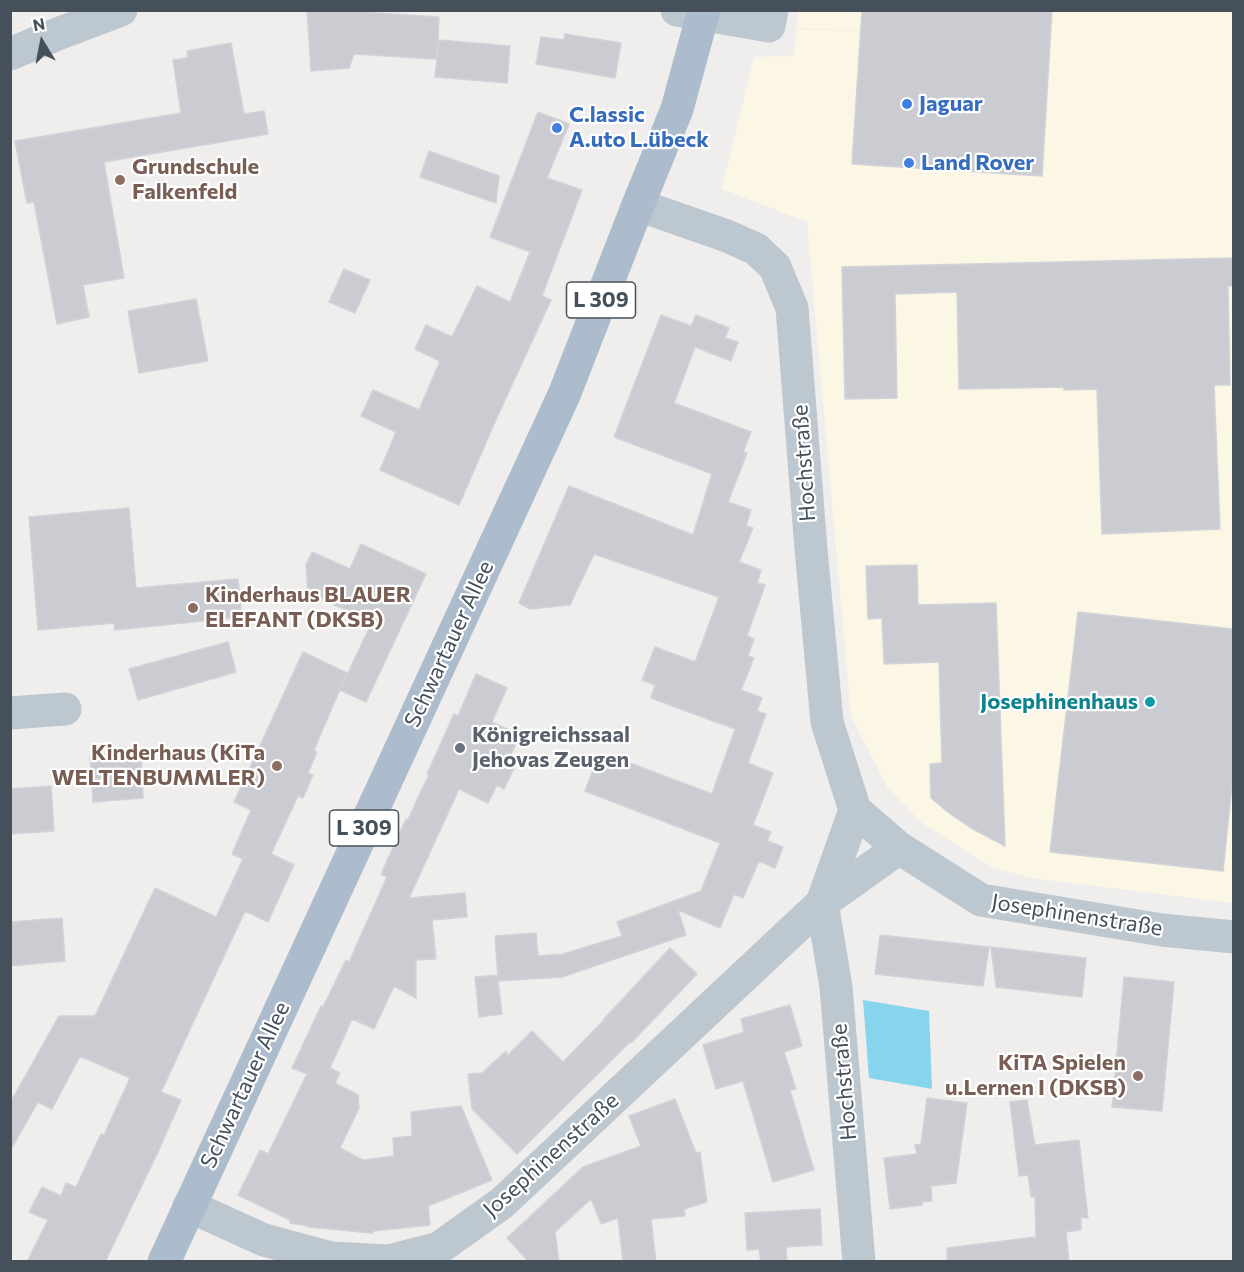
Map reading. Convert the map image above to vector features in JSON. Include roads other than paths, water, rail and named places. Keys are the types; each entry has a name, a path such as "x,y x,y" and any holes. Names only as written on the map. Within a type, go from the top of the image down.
{"main road":[{"name":"Schwartauer Allee","path":"164,1262 564,395 677,109 695,12"}],"street":[{"path":"10,54 59,22 121,10"},
{"path":"695,12 769,26 772,10"},
{"name":"Hochstraße","path":"638,205 727,236 756,249 775,267 792,308 827,722 855,810 822,903 836,987 859,1262"},
{"path":"10,713 65,709"},
{"path":"822,903 899,848 855,810"},
{"name":"Josephinenstraße","path":"899,848 981,900 1162,930 1233,937"},
{"name":"Josephinenstraße","path":"189,1206 264,1240 331,1258 388,1261 439,1248 502,1203 822,903"}],"water":[{"path":"863,1000 929,1011 932,1089 869,1078"}],"place":[{"name":"Jaguar","path":"907,104"},
{"name":"C.lassic A.uto L.übeck","path":"557,128"},
{"name":"Land Rover","path":"909,163"},
{"name":"Grundschule Falkenfeld","path":"120,180"},
{"name":"Kinderhaus BLAUER ELEFANT (DKSB)","path":"193,608"},
{"name":"Josephinenhaus","path":"1150,702"},
{"name":"Königreichssaal Jehovas Zeugen","path":"460,748"},
{"name":"Kinderhaus (KiTa WELTENBUMMLER)","path":"277,766"},
{"name":"KiTA Spielen u.Lernen I (DKSB)","path":"1138,1076"}]}
